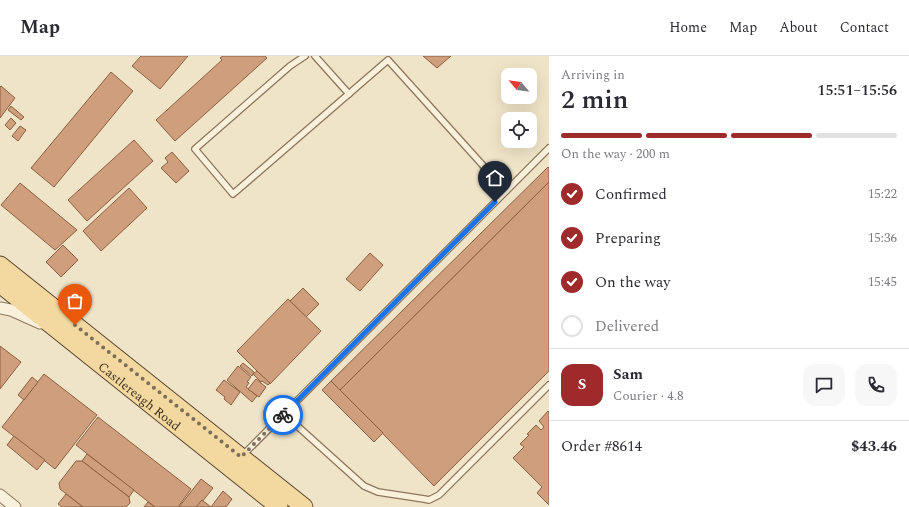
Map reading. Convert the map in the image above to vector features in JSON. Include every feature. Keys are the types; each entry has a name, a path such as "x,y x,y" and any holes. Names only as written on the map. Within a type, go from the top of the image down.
{"main road":[{"name":"Castlereagh Road","path":"0,265 304,507"},
{"name":"Castlereagh Road","path":"0,284 279,507"}],"street":[{"path":"0,308 25,315 64,335"},
{"path":"0,496 15,507"}],"lane":[{"path":"305,56 290,66 194,149 233,194 388,60 506,191"},
{"path":"315,56 349,94"},
{"path":"241,457 549,148"},
{"path":"284,414 364,486 378,492 429,500 439,495 549,385"}],"building":[{"path":"141,56 188,56 160,89 132,66"},
{"path":"223,56 265,56 267,58 175,141 156,120 222,60 220,58"},
{"path":"423,56 451,56 437,68"},
{"path":"111,72 133,91 54,187 31,168"},
{"path":"1,86 15,98 0,118 0,87"},
{"path":"11,106 24,117 21,120 8,110"},
{"path":"11,118 16,123 10,130 5,125"},
{"path":"20,126 26,130 18,141 12,136"},
{"path":"134,140 153,161 87,221 68,200"},
{"path":"172,152 189,171 176,183 161,168 168,162 165,158"},
{"path":"548,167 549,182 340,390 331,381"},
{"path":"549,182 549,371 434,486 340,390"},
{"path":"20,183 77,230 55,250 1,205"},
{"path":"129,188 147,208 101,251 83,231"},
{"path":"63,245 78,260 61,277 46,262"},
{"path":"370,253 383,265 360,291 346,279"},
{"path":"303,288 319,304 306,317 290,301"},
{"path":"288,299 321,331 270,384 237,351"},
{"path":"0,346 21,362 0,389"},
{"path":"243,363 254,372 252,376 240,366"},
{"path":"238,366 251,377 247,382 249,383 246,387 257,396 252,402 227,380"},
{"path":"257,371 270,383 268,385 262,381 261,382 253,374"},
{"path":"44,374 97,415 55,469 2,427"},
{"path":"32,377 38,382 24,400 18,395"},
{"path":"256,379 266,387 259,397 248,389"},
{"path":"224,380 240,392 231,405 224,399 225,397 216,390"},
{"path":"331,381 383,433 374,442 322,390"},
{"path":"548,411 549,505 537,493 542,487 513,458 524,447 520,444 536,425 541,430 544,427 539,421"},
{"path":"98,417 191,489 178,507 155,507 76,445"},
{"path":"14,436 45,460 37,470 7,445"},
{"path":"87,454 134,490 129,497 82,461"},
{"path":"76,461 82,461 129,497 130,503 126,507 83,507 60,489 59,483"},
{"path":"201,479 213,488 198,507 179,507"},
{"path":"223,491 232,499 226,507 211,507"},
{"path":"66,494 83,507 62,507 58,504"},
{"path":"202,500 211,507 196,507"},
{"path":"148,502 155,507 144,507"}],"way so far":[{"path":"75,325 241,457 283,415"}],"route":[{"path":"283,415 495,202"}]}
